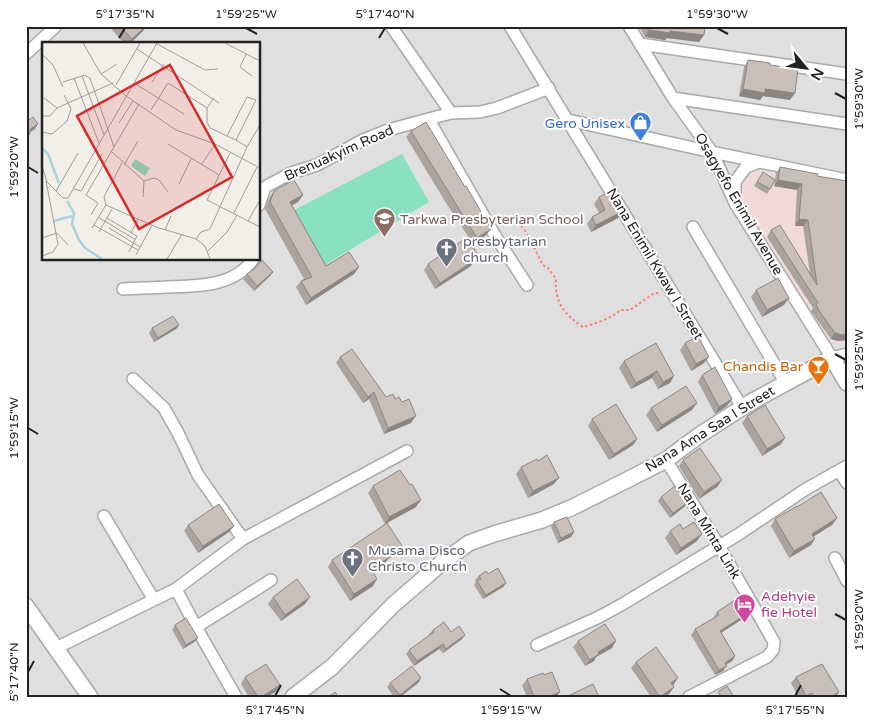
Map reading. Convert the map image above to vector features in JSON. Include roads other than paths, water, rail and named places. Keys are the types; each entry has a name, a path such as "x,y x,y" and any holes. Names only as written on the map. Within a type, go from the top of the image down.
{"street":[{"path":"26,54 56,26"},
{"path":"391,26 451,113"},
{"name":"Nana Enimil Kwaw I Street","path":"510,26 742,407"},
{"name":"Osagyefo Enimil Avenue","path":"629,26 673,98 712,152 736,204 847,383"},
{"path":"640,44 847,74"},
{"name":"Brenuakyim Road","path":"260,197 262,184 317,165 362,140 388,130 451,113 480,112 497,108 549,88"},
{"path":"673,98 847,124"},
{"path":"429,120 487,221 527,285"},
{"path":"568,120 847,180"},
{"path":"736,204 735,182 746,167 759,162"},
{"path":"693,227 785,382"},
{"path":"123,288 204,285 224,280 238,273 252,260"},
{"path":"832,358 847,354"},
{"name":"Nana Ama Saa I Street","path":"293,697 332,667 393,605 445,560 469,543 542,520 571,508 666,460 742,407 832,358"},
{"path":"134,379 164,408 198,475 243,539"},
{"path":"56,648 176,589 243,539 407,451"},
{"name":"Nana Minta Link","path":"666,460 719,546 774,642 773,650 767,657 689,697"},
{"path":"537,646 599,617 739,534 806,489 843,468 847,482"},
{"path":"104,516 154,600"},
{"path":"836,558 847,581"},
{"path":"196,627 271,580"},
{"path":"176,589 236,697"},
{"path":"26,606 90,697"}],"place":[{"name":"Gero Unisex","path":"641,142"},
{"name":"Tarkwa Presbyterian School","path":"384,238"},
{"name":"presbytarian church","path":"447,268"},
{"name":"Chandis Bar","path":"819,385"},
{"name":"Musama Disco Christo Church","path":"352,577"},
{"name":"Adehyie fie Hotel","path":"745,623"}]}
